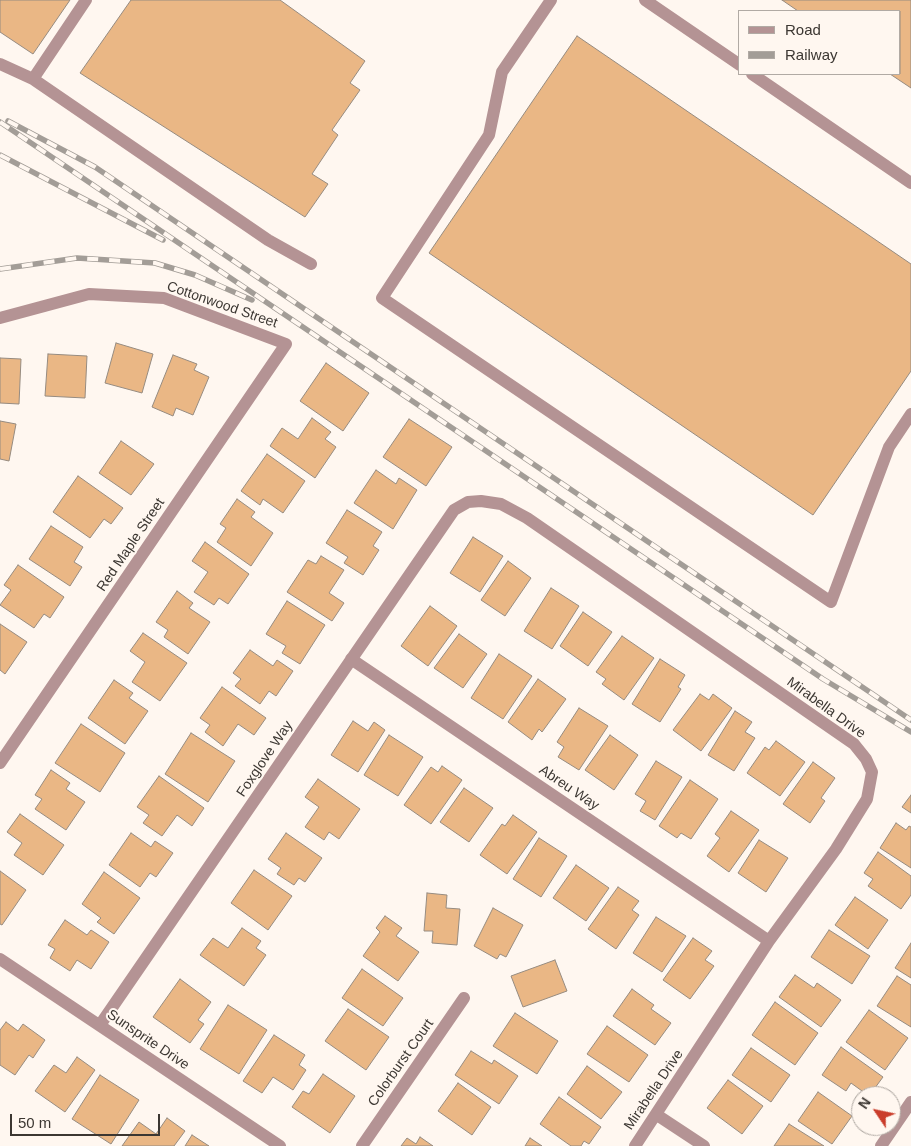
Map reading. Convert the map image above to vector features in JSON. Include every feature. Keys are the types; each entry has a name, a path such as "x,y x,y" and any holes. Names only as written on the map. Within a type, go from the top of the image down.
{"street":[{"path":"33,79 86,0"},
{"path":"551,0 502,72 490,135 382,298 831,602 888,447 911,414"},
{"path":"645,0 738,64"},
{"path":"0,64 33,79 268,240 311,264"},
{"path":"753,75 911,183"},
{"name":"Cottonwood Street","path":"0,318 90,294 164,298 286,344"},
{"name":"Red Maple Street","path":"0,763 286,344"},
{"name":"Mirabella Drive","path":"454,510 468,502 481,501 501,504 527,518 854,744 866,759 872,772 867,799 836,849 770,941 635,1146"},
{"name":"Foxglove Way","path":"100,1025 454,510"},
{"name":"Abreu Way","path":"351,659 770,941"},
{"name":"Sunsprite Drive","path":"0,959 280,1146"},
{"name":"Colorburst Court","path":"362,1146 464,998"},
{"path":"882,1146 911,1102"},
{"path":"657,1115 704,1146"}],"building":[{"path":"0,0 70,0 33,54 0,32"},
{"path":"131,0 280,0 365,61 350,83 360,90 332,130 338,135 312,174 328,184 305,217 80,73"},
{"path":"782,0 911,0 911,88 892,75 901,75 901,10 797,10"},
{"path":"577,36 911,264 911,371 813,515 429,253"},
{"path":"116,343 153,354 142,393 105,383"},
{"path":"48,354 87,356 85,398 45,396"},
{"path":"173,355 197,364 194,370 209,377 193,415 176,408 173,416 152,407"},
{"path":"0,358 21,359 19,404 0,403"},
{"path":"326,363 369,393 343,431 300,401"},
{"path":"312,418 331,432 325,439 336,447 315,478 270,446 282,428 298,439"},
{"path":"409,419 452,447 426,486 383,457"},
{"path":"0,421 16,424 9,461 0,459"},
{"path":"121,441 154,464 131,495 99,473"},
{"path":"267,454 305,481 283,513 263,499 260,505 241,491"},
{"path":"376,470 396,484 399,478 417,490 393,529 354,503"},
{"path":"78,476 123,508 111,524 104,519 90,538 53,512"},
{"path":"237,499 255,512 251,517 273,533 251,566 217,542 226,528 220,524"},
{"path":"347,510 382,532 373,546 379,550 363,575 344,563 348,557 326,543"},
{"path":"51,526 83,547 74,562 82,567 70,586 29,559"},
{"path":"473,537 503,556 480,592 450,573"},
{"path":"205,542 249,574 228,604 219,598 214,605 194,592 208,572 192,561"},
{"path":"321,556 344,570 329,593 344,603 332,621 287,592 308,560 316,564"},
{"path":"508,561 531,578 505,616 481,600"},
{"path":"18,565 64,597 50,618 44,614 34,628 0,605 11,590 4,585"},
{"path":"551,588 579,606 552,649 524,631"},
{"path":"177,591 193,603 189,608 210,622 188,654 164,637 168,630 156,622"},
{"path":"287,601 325,625 300,664 282,653 286,646 266,634"},
{"path":"430,606 457,626 428,666 401,646"},
{"path":"583,612 612,632 588,666 560,646"},
{"path":"0,624 27,642 5,674 0,670"},
{"path":"143,633 187,663 160,701 132,682 145,662 130,651"},
{"path":"459,634 487,654 463,688 434,668"},
{"path":"622,636 654,658 624,700 602,684 606,679 596,672"},
{"path":"250,650 273,666 277,660 293,671 276,696 269,691 260,704 235,686 241,679 233,673"},
{"path":"499,654 532,676 503,719 471,698"},
{"path":"660,659 685,675 678,687 681,689 660,722 632,704"},
{"path":"538,679 566,699 542,732 539,729 532,740 508,722"},
{"path":"114,680 133,693 129,698 148,711 125,744 88,718"},
{"path":"222,687 266,718 254,735 238,724 223,746 205,732 210,725 200,718"},
{"path":"700,694 709,700 713,694 732,708 701,751 673,730"},
{"path":"579,708 608,726 579,770 558,757 564,747 557,742"},
{"path":"735,711 752,722 745,732 755,738 734,771 708,755"},
{"path":"353,721 368,731 374,722 385,730 358,772 331,755"},
{"path":"81,724 125,753 100,792 55,763"},
{"path":"191,733 235,761 208,802 165,774"},
{"path":"389,735 423,757 398,796 364,775"},
{"path":"610,735 638,755 614,790 585,770"},
{"path":"776,741 805,762 780,796 747,773 765,747 769,750"},
{"path":"656,761 682,777 655,820 640,811 646,801 635,794"},
{"path":"813,762 835,778 821,798 825,801 810,823 783,804"},
{"path":"442,766 462,780 431,824 404,805 431,767 438,772"},
{"path":"51,770 70,783 66,789 85,802 66,830 35,809 42,799 35,795"},
{"path":"159,776 204,808 192,826 177,815 162,836 143,823 149,815 137,807"},
{"path":"318,779 360,809 339,839 329,832 324,840 305,827 319,807 305,797"},
{"path":"690,780 718,799 691,839 681,833 677,838 659,826"},
{"path":"464,788 493,808 469,842 440,822"},
{"path":"911,795 911,813 902,807"},
{"path":"731,811 759,830 729,872 707,856 720,838 715,834"},
{"path":"20,814 64,845 43,875 14,855 22,843 7,832"},
{"path":"513,815 537,832 507,874 480,855 502,824 505,826"},
{"path":"896,823 906,830 909,826 911,827 911,868 880,848"},
{"path":"131,833 151,847 155,841 173,853 156,877 150,873 140,887 109,865"},
{"path":"286,833 322,858 305,882 299,878 294,885 277,874 281,868 268,859"},
{"path":"539,838 567,856 541,897 513,879"},
{"path":"759,840 788,858 766,892 738,873"},
{"path":"878,852 911,876 911,895 901,909 868,886 873,879 864,873"},
{"path":"576,865 609,888 586,921 553,898"},
{"path":"254,870 292,896 268,930 231,903"},
{"path":"0,871 26,890 2,925 0,924"},
{"path":"104,872 140,898 114,934 97,922 101,918 82,904"},
{"path":"618,887 639,901 632,910 639,915 616,949 588,929"},
{"path":"427,893 447,895 446,908 460,909 457,945 432,943 433,931 424,931"},
{"path":"855,897 888,920 868,949 835,925"},
{"path":"493,908 523,925 506,957 500,954 497,959 474,946"},
{"path":"385,916 402,928 396,936 419,952 398,981 363,956 380,932 376,928"},
{"path":"656,917 686,936 662,972 633,953"},
{"path":"65,920 87,935 91,930 109,942 91,969 77,960 70,971 50,958 55,949 48,945"},
{"path":"242,928 261,941 256,948 266,955 244,986 200,955 213,938 228,948"},
{"path":"829,930 870,956 852,984 811,957"},
{"path":"693,938 712,951 705,960 714,966 690,999 663,980"},
{"path":"911,943 911,978 895,968"},
{"path":"555,960 567,991 523,1007 511,976"},
{"path":"362,969 403,998 383,1026 342,998"},
{"path":"795,975 814,988 817,983 841,1000 821,1027 779,997"},
{"path":"897,976 911,985 911,1027 877,1006"},
{"path":"180,979 211,1002 198,1020 204,1024 190,1043 153,1017"},
{"path":"632,989 654,1005 651,1009 671,1023 655,1045 613,1016"},
{"path":"775,1002 818,1033 795,1065 752,1035"},
{"path":"228,1005 267,1030 239,1074 200,1049"},
{"path":"348,1009 389,1037 366,1070 325,1041"},
{"path":"869,1010 908,1038 885,1070 846,1042"},
{"path":"515,1013 558,1041 537,1074 493,1046"},
{"path":"6,1022 18,1031 23,1024 45,1040 33,1058 29,1055 15,1075 0,1065 0,1030"},
{"path":"607,1026 648,1055 629,1082 587,1054"},
{"path":"274,1035 305,1055 299,1065 306,1070 293,1090 273,1077 262,1093 243,1081"},
{"path":"841,1047 883,1077 876,1086 855,1086 851,1083 846,1091 822,1075"},
{"path":"751,1048 790,1075 771,1102 732,1075"},
{"path":"471,1051 492,1064 494,1060 518,1076 499,1104 455,1075"},
{"path":"77,1057 95,1070 65,1112 35,1091 54,1065 66,1073"},
{"path":"587,1066 622,1092 601,1119 567,1094"},
{"path":"323,1074 355,1096 330,1133 292,1107 303,1091 309,1094"},
{"path":"100,1075 139,1100 111,1144 72,1119"},
{"path":"728,1080 763,1106 742,1134 707,1108"},
{"path":"458,1083 491,1107 472,1135 438,1111"},
{"path":"818,1092 851,1115 832,1144 798,1121"},
{"path":"559,1097 601,1127 589,1144 584,1141 581,1146 571,1146 540,1124"},
{"path":"167,1118 185,1131 174,1146 122,1146 139,1122 156,1134"},
{"path":"789,1124 824,1146 774,1146"},
{"path":"192,1135 209,1146 185,1146"},
{"path":"420,1137 433,1146 401,1146 407,1138 416,1144"},
{"path":"530,1138 542,1146 525,1146"}],"railway":[{"path":"8,121 95,167 911,720"},
{"path":"0,122 823,679 911,732"},
{"path":"0,155 163,240"},
{"path":"0,269 77,258 155,263 195,275 252,300"}]}
